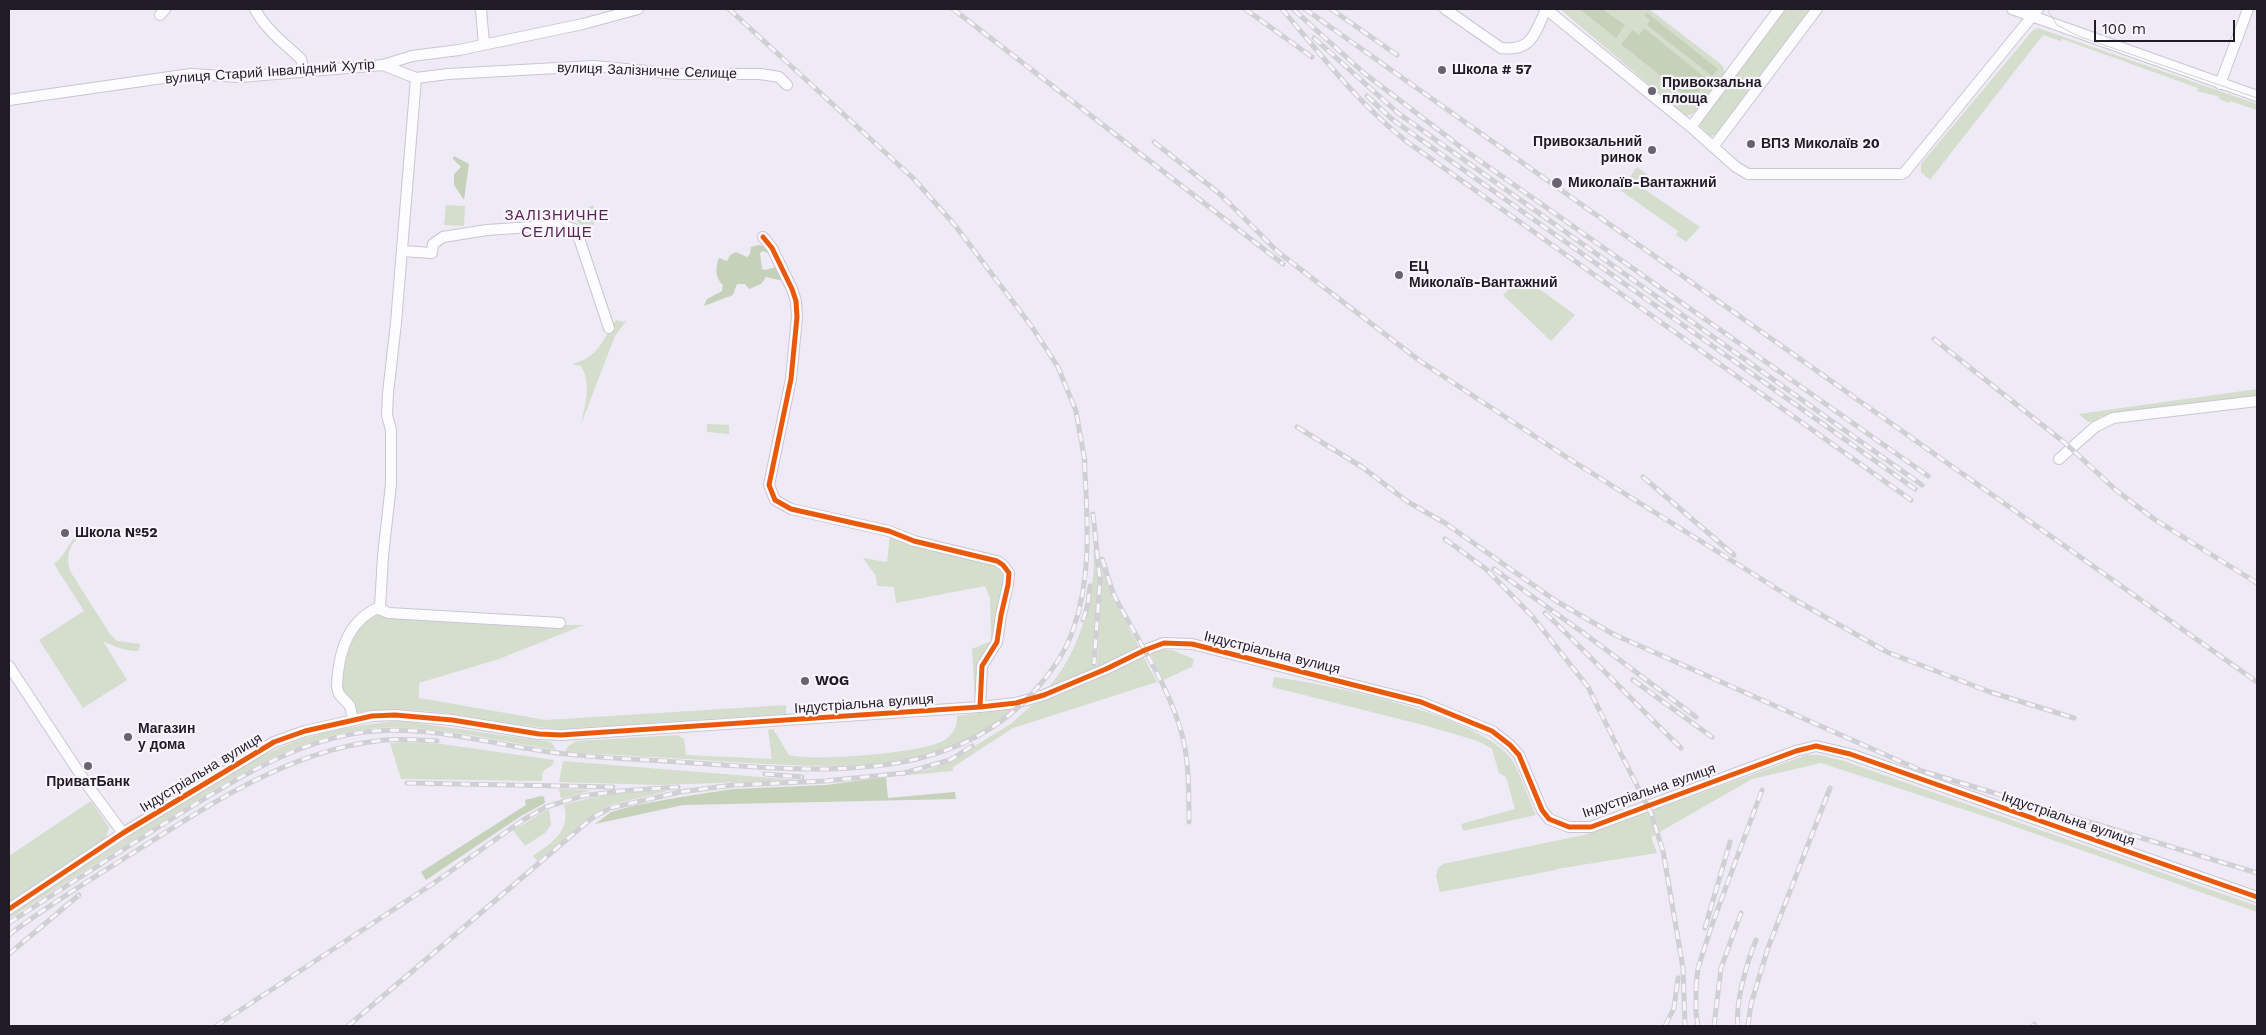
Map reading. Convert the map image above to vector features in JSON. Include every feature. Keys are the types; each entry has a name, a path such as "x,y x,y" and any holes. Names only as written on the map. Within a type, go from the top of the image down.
{"street":[{"path":"256,9 274,33 301,59 304,72"},
{"path":"482,9 484,44"},
{"path":"383,65 412,56 575,26 638,9"},
{"path":"1445,9 1501,48 1521,48 1528,42 1534,36 1546,9 1691,127 1736,167 1748,174 1901,174 1905,172 2034,12"},
{"path":"1691,127 1779,9"},
{"path":"1713,147 1817,9"},
{"path":"2012,9 2034,12 2220,84 2257,96"},
{"path":"2220,84 2248,9"},
{"name":"вулиця Старий Інвалідний Хутір","path":"9,100 192,74 240,77 383,65"},
{"name":"вулиця Залізничне Селище","path":"383,65 416,78 448,74 594,66 676,74 760,74 779,78 787,84"},
{"path":"380,607 382,556 391,484 391,430 387,415 388,393 416,78"},
{"path":"402,251 432,253 433,244 443,237 487,230 561,224 574,229 580,241 609,328"},
{"path":"763,237 772,248 792,289 796,301 797,317 791,379 770,485 771,492 775,500 791,509 889,531 914,541 997,560 1003,565 1009,573 1008,585 997,642 982,666 980,707"},
{"path":"2060,459 2095,427 2112,418 2257,401"},
{"path":"353,720 350,706 339,694 337,687 345,640 353,626 373,609 380,607 389,613 560,623"},
{"name":"Індустріальна вулиця","path":"9,909 123,833 274,742 322,726 372,716 418,716 539,734 561,735 980,707 1016,703 1044,695 1164,643 1192,644 1421,702 1492,731 1510,745 1518,756 1542,810 1549,819 1569,827 1591,827 1796,751 1816,746 1850,754 2257,897"},
{"path":"9,666 88,786 123,833"}],"green space":[{"path":"1560,9 1649,9 1722,65 1725,72 1696,111 1690,115 1685,115"},
{"path":"1580,9 1602,9 1625,25 1616,38"},
{"path":"1785,9 1813,9 1718,134 1710,136 1700,126 1702,118"},
{"path":"1646,12 1718,69 1712,76 1647,25 1650,20 1644,15"},
{"path":"1644,28 1708,80 1692,101 1621,44 1633,30 1639,35"},
{"path":"2038,28 2257,104 2257,110 2230,101 2229,103 2219,99 2220,97 2197,91 2198,88 2062,39 2061,41 2043,35 1930,180 1921,172 1921,164 2033,30"},
{"path":"454,156 469,164 464,200 454,185 454,174 461,167 453,159"},
{"path":"1637,167 1648,175 1641,187 1700,227 1686,242 1676,235 1678,231 1620,190"},
{"path":"446,205 465,206 464,226 444,225"},
{"path":"593,205 597,218 593,225 579,224 577,219 580,214"},
{"path":"759,245 766,247 770,254 763,251 760,253 762,269 776,267 783,281 766,277 761,284 749,289 745,284 737,284 733,295 704,306 707,299 722,291 723,285 716,273 719,258 727,261 730,255 736,252 747,257 750,254 751,247"},
{"path":"1518,281 1530,282 1575,315 1551,341 1503,295"},
{"path":"616,320 623,322 627,320 615,336 581,424 587,395 586,380 581,366 572,364 594,353"},
{"path":"2257,389 2257,396 2099,417 2099,422 2088,422 2079,414"},
{"path":"707,424 729,425 729,434 707,432"},
{"path":"86,529 87,532 73,543 69,553 70,571 110,634 117,641 140,644 139,651 134,651 103,641 127,680 83,708 39,640 84,611 54,564 75,537"},
{"path":"890,533 996,564 1005,573 994,642 982,655 977,667 975,702 972,649 991,641 990,598 985,586 896,603 894,587 877,586 876,576 863,558 887,562"},
{"path":"1095,542 1098,581 1092,666 1097,665 1101,559 1113,599 1139,647 1104,665 1047,689 1057,677 1073,650 1084,622 1091,591"},
{"path":"374,613 530,625 584,625 499,659 419,683 419,698 546,720 786,705 786,714 562,729 434,712 382,710 356,713 352,703 344,694 344,671 354,634"},
{"path":"1172,650 1194,659 1192,667 1163,680 1150,653"},
{"path":"1143,656 1157,682 1013,728 953,767 953,771 886,777 928,770 951,761 1012,723 1034,703 1055,697"},
{"path":"1274,677 1399,703 1464,727 1490,741 1509,756 1520,776 1536,815 1463,831 1461,824 1515,809 1506,777 1499,773 1492,749 1478,741 1427,726 1272,687"},
{"path":"1016,708 985,731 951,747 917,757 881,763 807,766 565,752 568,746 576,741 678,735 684,739 686,755 772,759 768,730 773,729 789,755 801,757 844,757 870,755 936,744 952,734 956,726 957,716"},
{"path":"402,721 551,742 556,750 466,734 398,727 346,732 317,740 288,751 234,778 9,919 9,914 108,850 268,753 307,737 323,733 354,726"},
{"path":"390,743 442,744 554,760 552,766 544,771 542,781 401,779"},
{"path":"1807,755 1820,755 1844,761 2257,906 2257,912 1996,820 1821,763 1752,779 1651,837 1657,853 1556,869 1440,892 1436,876 1438,868 1443,864 1584,835"},
{"path":"563,761 797,780 660,785 559,782"},
{"path":"886,777 888,798 955,792 956,799 683,805 595,824 611,812 636,805 681,797 733,789 826,785"},
{"path":"559,789 592,790 561,799"},
{"path":"668,791 609,805 591,816 537,861 533,856 553,841 562,829 565,822 564,805 589,798 616,794"},
{"path":"544,797 545,803 521,816 426,880 421,872 526,805 525,800"},
{"path":"91,801 109,827 106,839 9,903 9,856"},
{"path":"549,809 551,825 545,833 525,846 513,830"}],"tram line":[{"path":"2047,9 2057,25 2078,36 2257,98"}],"railway":[{"path":"729,9 913,178 954,224 1032,327 1058,367 1076,411 1085,462"},
{"path":"953,9 1283,264"},
{"path":"1245,9 1312,57"},
{"path":"1282,9 1356,95 1406,141 1911,500"},
{"path":"1305,9 2257,682"},
{"path":"1331,9 1397,55"},
{"path":"1294,10 1364,73 1466,151 1928,476"},
{"path":"1314,38 1398,113 1922,485"},
{"path":"1367,96 1393,120 1915,489"},
{"path":"1154,142 1220,194 1278,252 1420,361 1571,460 1790,597 1887,652 1990,692 2074,718"},
{"path":"1934,339 2065,443 2117,491 2154,519 2257,583"},
{"path":"1297,427 1362,467 1408,502 1445,523 1556,601 1613,634 1922,771 2257,873"},
{"path":"9,923 157,828 253,770 305,747 358,733 384,730 436,733 566,754 796,769 841,769 885,765 927,756 967,741 1004,719 1038,687 1067,646 1079,609 1086,566 1087,522 1084,455"},
{"path":"1643,477 1734,555"},
{"path":"1093,514 1100,581 1094,664"},
{"path":"1445,539 1486,569 1532,616 1588,687 1651,813 1663,851 1683,968 1685,1026"},
{"path":"1102,559 1116,599 1154,667 1170,702 1183,738 1189,790 1189,822"},
{"path":"1494,569 1696,717"},
{"path":"1083,620 1088,604 1090,586"},
{"path":"1545,613 1681,748"},
{"path":"1633,680 1712,737"},
{"path":"9,935 37,914 186,819 216,801 278,770 310,757 343,747 400,739 437,741"},
{"path":"348,1026 592,818 610,808 680,792 733,785 826,781 904,773 950,760 972,746"},
{"path":"765,774 802,777"},
{"path":"407,783 613,787"},
{"path":"216,1026 431,885 523,820 546,807 582,796 678,787"},
{"path":"1748,1026 1751,1004 1768,948 1830,788"},
{"path":"1696,988 1698,968 1713,922 1762,790"},
{"path":"1705,928 1730,842"},
{"path":"9,954 79,895"},
{"path":"1714,1026 1721,968 1741,913"},
{"path":"1738,1026 1740,994 1756,940"},
{"path":"1665,1026 1674,1008 1678,978"},
{"path":"1696,982 1698,1026"}],"cycle path":[{"path":"763,237 772,248 792,289 796,301 797,317 791,379 769,485 775,500 791,509 889,531 914,541 997,561 1003,565 1009,573 1008,585 997,642 982,666 980,707"},
{"path":"9,909 123,833 274,742 305,731 372,716 395,715 452,720 539,734 561,735 980,707 1016,703 1044,695 1164,643 1192,644 1421,702 1492,731 1519,755 1542,810 1549,819 1569,827 1591,827 1796,751 1816,746 1850,754 2257,897"}],"place":[{"name":"Школа # 57","path":"1442,70"},
{"name":"Привокзальна площа","path":"1652,91"},
{"name":"ВПЗ Миколаїв 20","path":"1751,144"},
{"name":"Привокзальний ринок","path":"1652,150"},
{"name":"Миколаїв-Вантажний","path":"1557,183"},
{"name":"ЕЦ Миколаїв-Вантажний","path":"1399,275"},
{"name":"Школа №52","path":"65,533"},
{"name":"WOG","path":"805,681"},
{"name":"Магазин у дома","path":"128,737"},
{"name":"ПриватБанк","path":"88,766"}],"district":[{"name":"ЗАЛІЗНИЧНЕ СЕЛИЩЕ","path":"557,224"}]}
